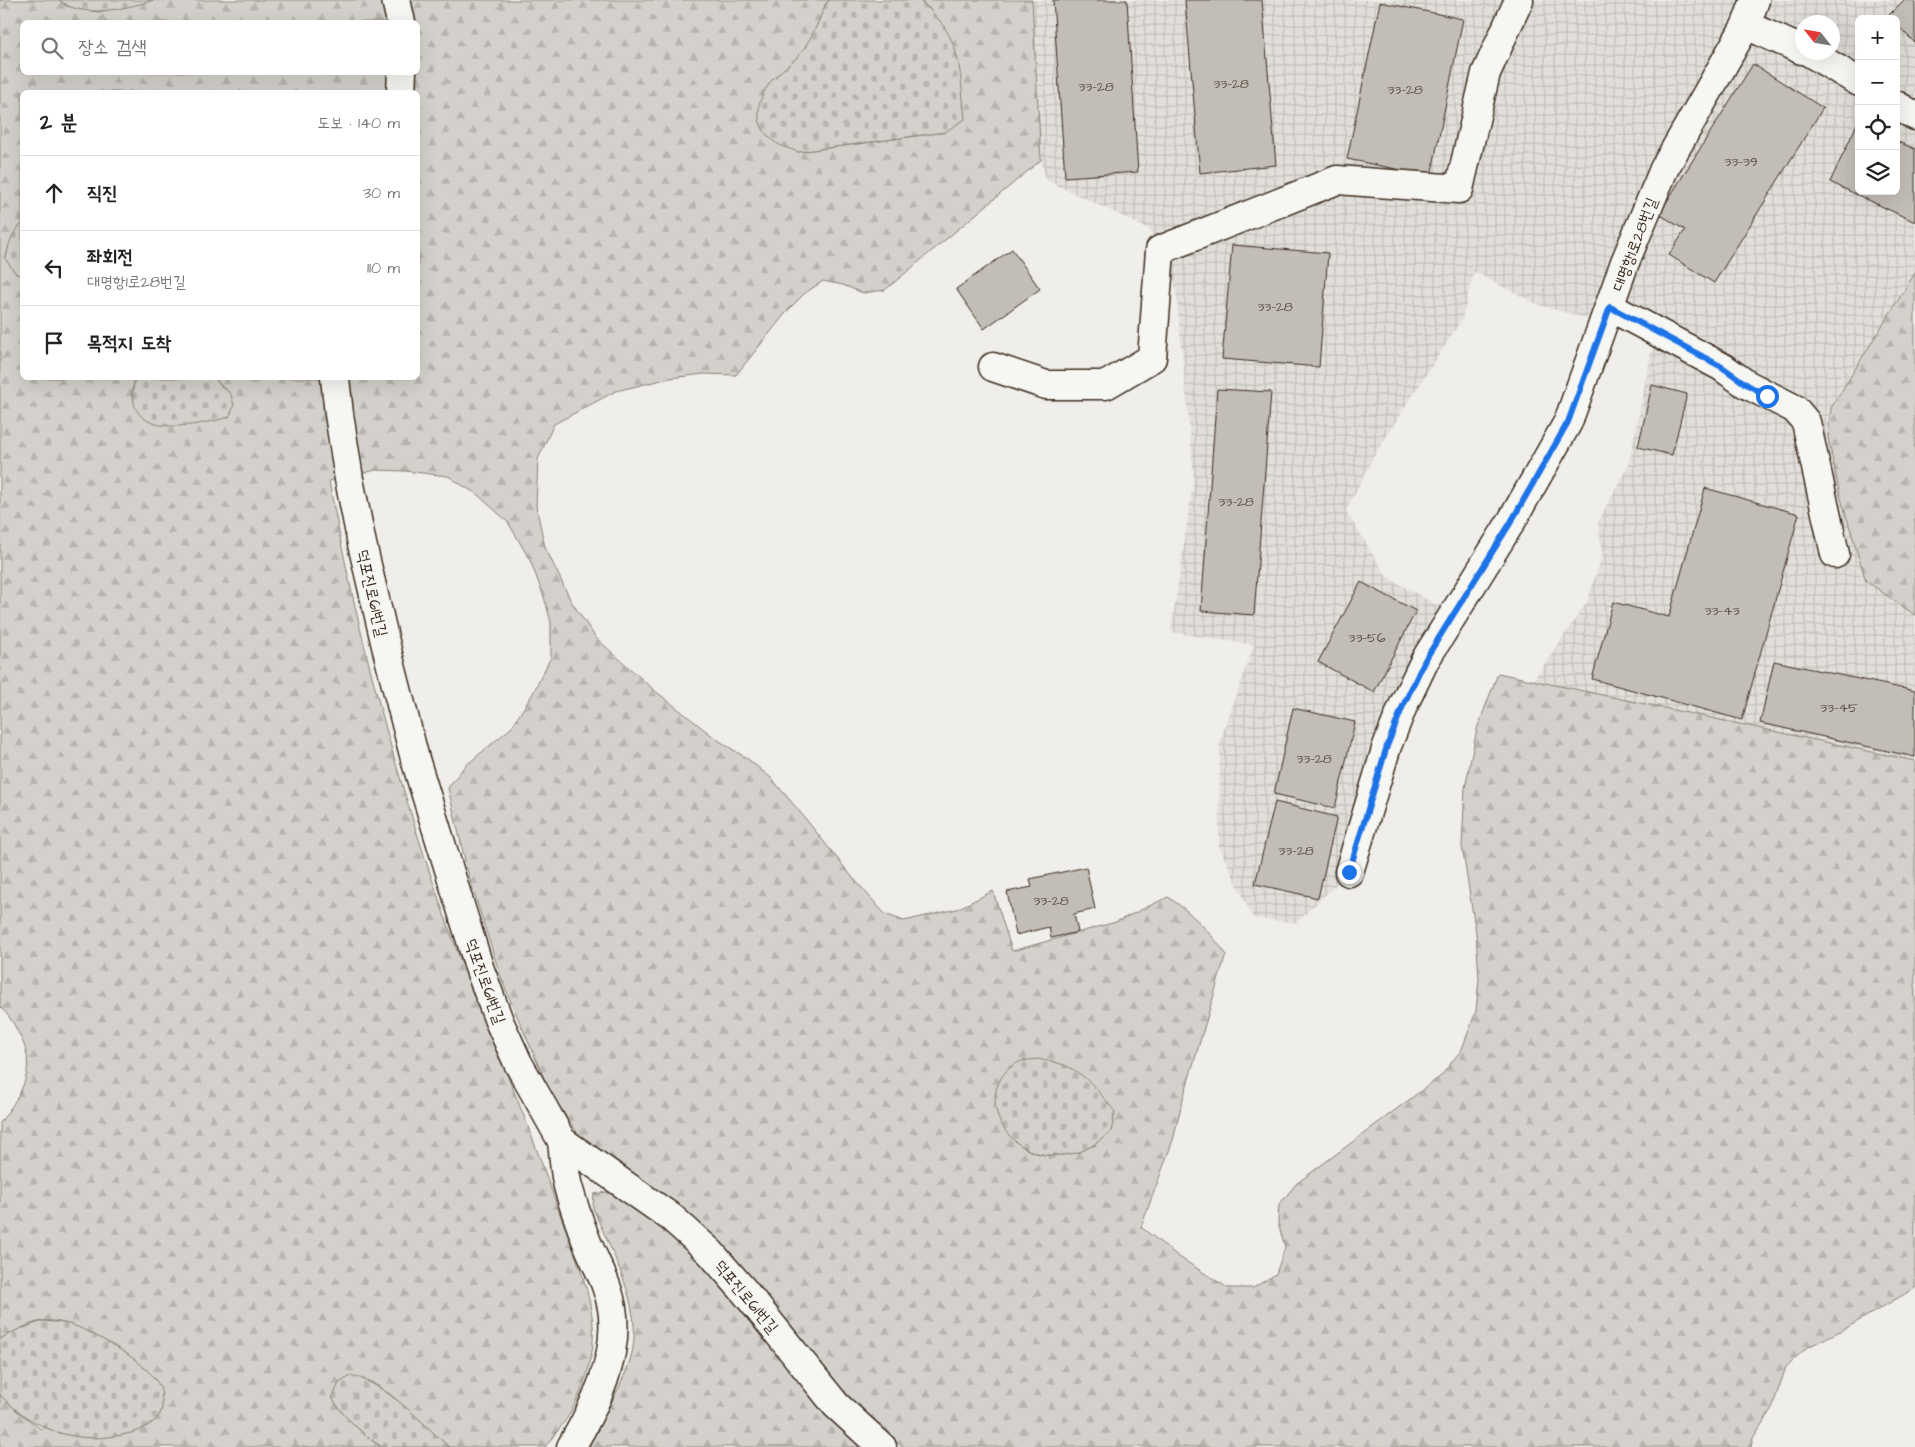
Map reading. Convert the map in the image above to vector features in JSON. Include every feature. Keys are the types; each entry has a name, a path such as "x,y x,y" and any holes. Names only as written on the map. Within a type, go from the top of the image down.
{"street":[{"path":"396,0 401,20"},
{"path":"993,367 1046,385 1106,385 1152,358 1160,250 1336,180 1459,189 1486,73 1519,0"},
{"name":"대명항1로28번길","path":"1349,872 1387,746 1403,706 1425,660 1511,522 1568,422 1625,262 1664,169 1746,25 1755,0"},
{"path":"1746,25 1795,47"},
{"path":"1822,60 1855,80"},
{"path":"401,90 402,75"},
{"path":"1900,107 1915,116"},
{"path":"1610,307 1722,367 1753,388 1795,409 1806,422 1835,554"},
{"name":"덕포진로61번길","path":"335,380 349,479 360,535 386,646 421,777 456,895 499,1021 518,1063 562,1142 672,1218 710,1252 745,1292 836,1405 882,1447"},
{"path":"562,1142 568,1189 587,1242 606,1283 612,1308 613,1338 605,1372 587,1420 571,1447"}],"shaded area":[{"path":"1032,0 1915,0 1915,273 1831,408 1828,438 1840,495 1866,581 1915,615 1915,761 1533,681 1587,602 1602,556 1598,522 1629,464 1654,338 1539,305 1474,272 1462,319 1377,451 1346,511 1387,577 1449,612 1349,872 1296,923 1253,918 1219,846 1220,741 1254,645 1171,632 1194,476 1175,281 1149,229 1046,180 1041,160"}],"green space":[{"path":"0,0 59,0 66,6 98,12 154,0 830,0 826,3 813,36 799,56 773,79 798,152 945,132 930,9 919,0 1032,0 1041,160 885,290 863,293 843,285 823,281 805,293 789,309 736,375 704,374 670,378 616,391 554,424 538,459 536,506 545,547 571,601 596,638 654,690 715,738 749,760 771,778 885,914 904,921 957,909 993,891 1012,951 1116,922 1168,897 1200,923 1226,954 1182,1102 1173,1140 1141,1227 1179,1257 1228,1288 1253,1288 1276,1274 1285,1247 1278,1223 1279,1205 1296,1184 1441,1076 1462,1049 1476,1011 1479,978 1476,933 1462,846 1465,788 1477,729 1498,673 1915,761 1915,1288 1848,1327 1806,1348 1786,1367 1772,1408 1753,1438 1751,1447 902,1447 858,1409 681,1209 578,1134 550,1092 502,981 469,877 448,788 464,767 511,728 532,695 551,657 551,622 530,560 508,522 478,495 448,476 376,470 329,481 355,607 404,793 444,915 471,989 537,1151 579,1264 590,1303 593,1340 590,1364 569,1415 545,1447 449,1447 391,1395 370,1381 332,1398 354,1425 382,1447 0,1447 0,1395 41,1429 130,1356 88,1332 54,1321 32,1323 0,1339 0,1123 21,1091 27,1069 24,1045 5,1012 0,1007","holes":["1009,1135 1095,1145 1062,1155 1045,1155 1028,1150"]},
{"path":"59,0 154,0 118,9 92,11 80,10"},
{"path":"830,0 919,0 944,26 951,40 959,68 965,119 945,132 798,152 776,143 768,136 760,121 759,105 762,96 772,80 797,58 815,29 826,3"},
{"path":"20,226 20,275 16,274 6,260 15,231"},
{"path":"1915,273 1915,615 1866,581 1840,495 1828,438 1831,408"},
{"path":"135,380 216,380 231,394 234,406 229,417 214,421 179,426 162,425 148,421 138,412 133,398"},
{"path":"1038,1059 1058,1063 1070,1068 1091,1084 1115,1112 1111,1132 1092,1146 1071,1154 1039,1153 1017,1143 1000,1122 996,1110 995,1097 998,1085 1004,1074 1015,1064"},
{"path":"606,1192 632,1204 672,1231 706,1262 863,1447 589,1447 629,1364 634,1335 633,1316 623,1279 593,1208 594,1194"},
{"path":"43,1321 69,1324 84,1330 108,1342 143,1367 152,1376 161,1390 162,1408 159,1416 149,1425 138,1431 99,1438 64,1434 31,1420 15,1409 0,1395 0,1339 19,1329"},
{"path":"352,1375 392,1396 449,1447 382,1447 366,1436 344,1415 332,1398 339,1383"}],"building":[{"path":"1053,0 1127,0 1138,172 1065,177"},
{"path":"1185,0 1262,0 1276,165 1200,173"},
{"path":"1904,0 1915,0 1915,43 1900,28 1900,15 1889,15"},
{"path":"1380,2 1463,19 1431,176 1347,159"},
{"path":"1753,64 1823,108 1714,283 1669,255 1685,230 1659,214"},
{"path":"1855,128 1855,194 1830,182"},
{"path":"1900,143 1915,149 1915,222 1858,195 1900,195"},
{"path":"1232,245 1328,253 1319,367 1222,359"},
{"path":"1012,249 1040,289 984,329 956,289"},
{"path":"1652,385 1687,394 1672,455 1638,447"},
{"path":"1217,389 1271,392 1254,615 1201,611"},
{"path":"1705,488 1799,514 1742,720 1592,679 1613,602 1669,617"},
{"path":"1361,582 1416,611 1374,692 1318,662"},
{"path":"1774,661 1915,691 1915,757 1760,723"},
{"path":"1293,708 1355,722 1335,808 1274,794"},
{"path":"1275,802 1337,817 1318,898 1255,884"},
{"path":"1086,867 1095,909 1074,914 1078,932 1051,938 1049,927 1016,935 1007,892 1032,887 1030,879"}],"route":[{"path":"1349,872 1387,746 1403,706 1425,660 1511,522 1568,422 1610,307 1722,367 1767,396"}]}
